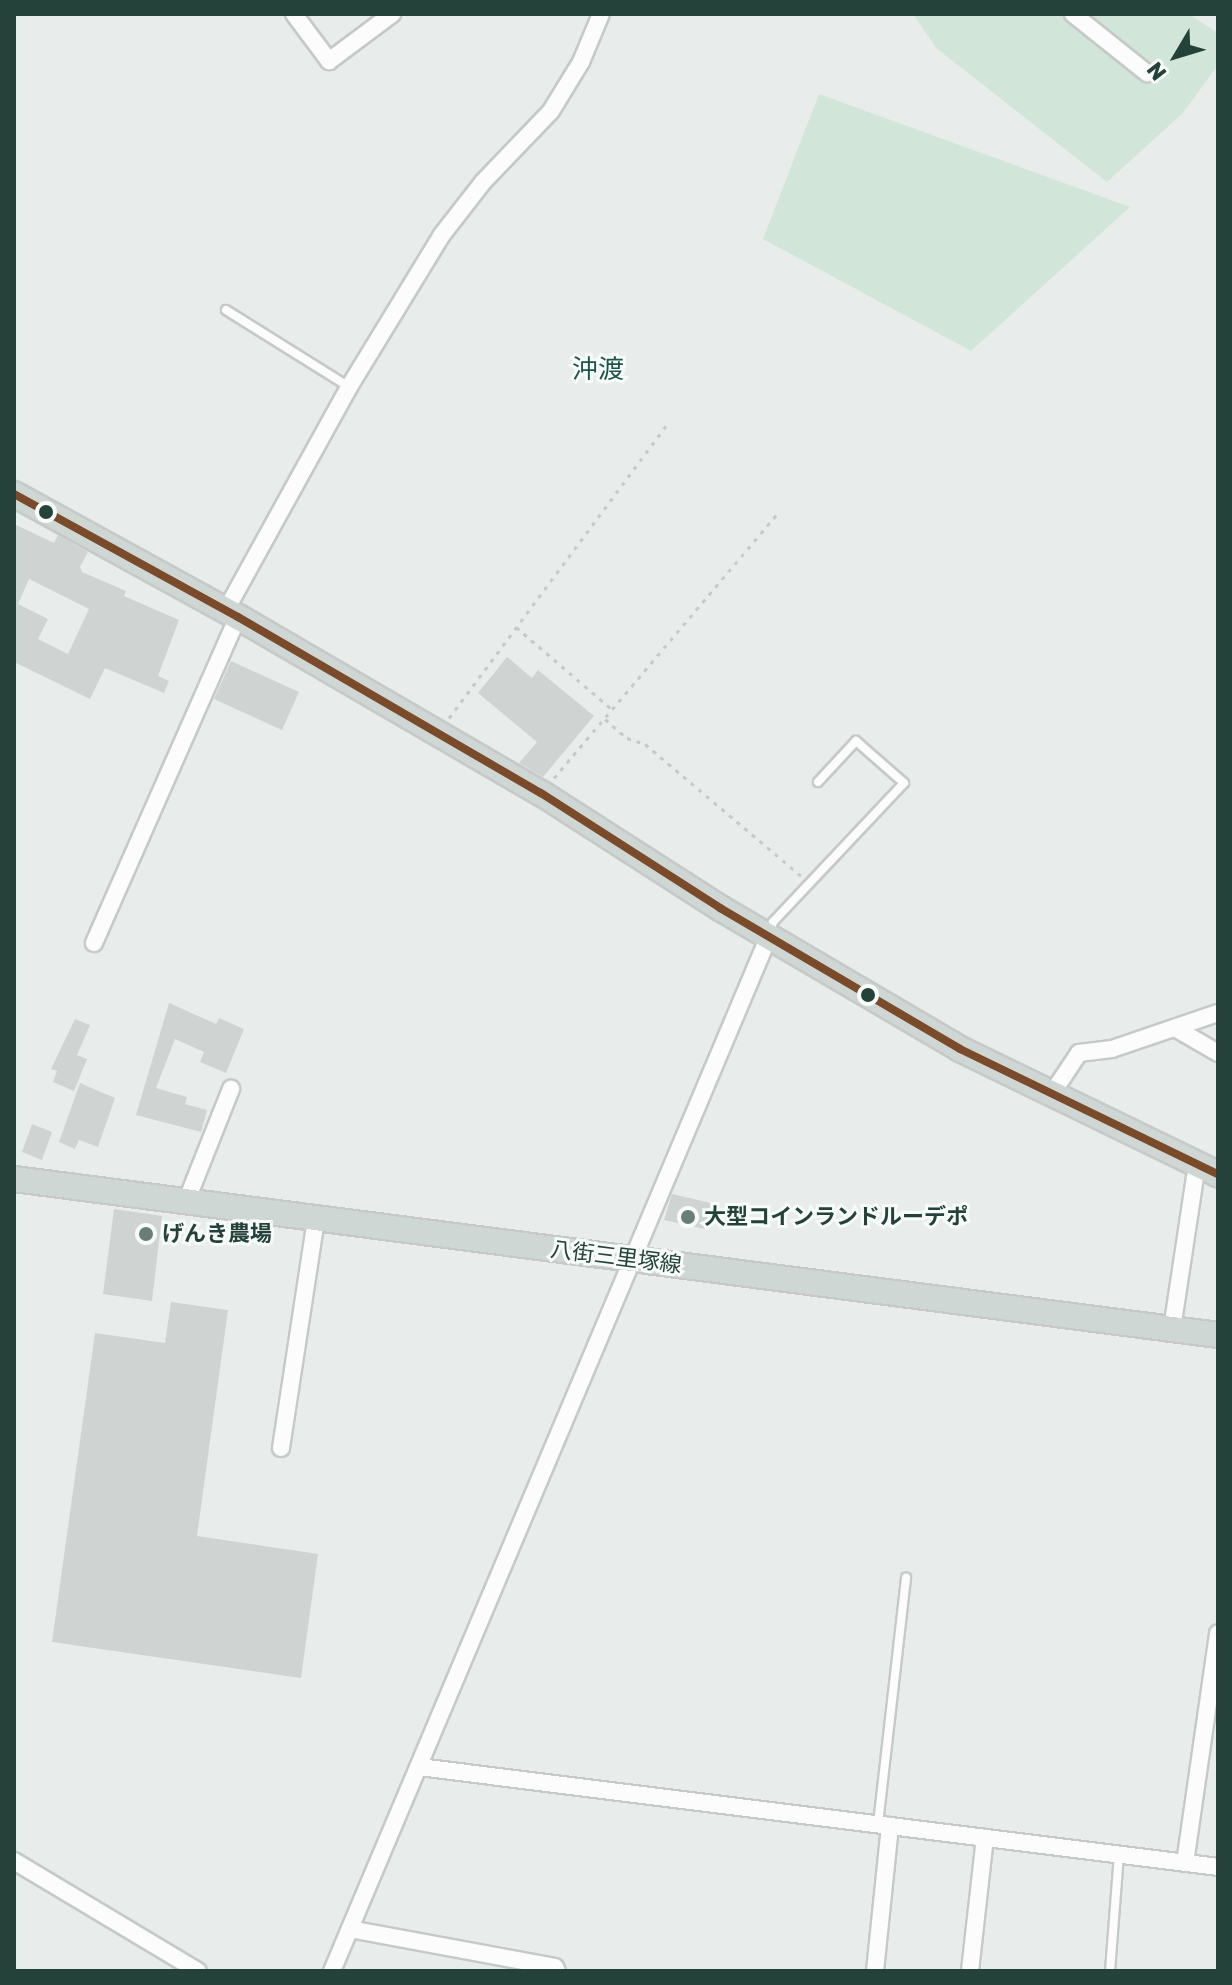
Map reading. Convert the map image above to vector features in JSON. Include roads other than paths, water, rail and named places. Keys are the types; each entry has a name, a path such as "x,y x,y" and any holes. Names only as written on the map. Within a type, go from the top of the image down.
{"main road":[{"path":"14,494 232,614 541,793 769,936 960,1049 1207,1168"},
{"name":"八街三里塚線","path":"14,1179 1218,1335"}],"street":[{"path":"294,14 329,61 392,14"},
{"path":"94,943 232,614 349,387 441,236 483,182 551,111 581,62 601,14"},
{"path":"1073,14 1147,73"},
{"path":"332,1971 769,936"},
{"path":"1053,1092 1079,1053 1112,1049 1218,1013"},
{"path":"1175,1028 1218,1053"},
{"path":"186,1202 231,1089"},
{"path":"1172,1329 1207,1168"},
{"path":"281,1448 316,1218"},
{"path":"1185,1863 1218,1633"},
{"path":"419,1767 1218,1867"},
{"path":"875,1971 884,1826"},
{"path":"970,1971 985,1838"},
{"path":"14,1861 198,1971"},
{"path":"350,1929 555,1967 557,1971"}],"lane":[{"path":"226,310 349,387"},
{"path":"769,936 773,922 904,783 856,741 818,782"},
{"path":"884,1826 906,1578"},
{"path":"1110,1971 1119,1855"}],"place":[{"name":"大型コインランドルーデポ","path":"688,1217"},
{"name":"げんき農場","path":"146,1234"}],"district":[{"name":"沖渡","path":"598,370"}]}
